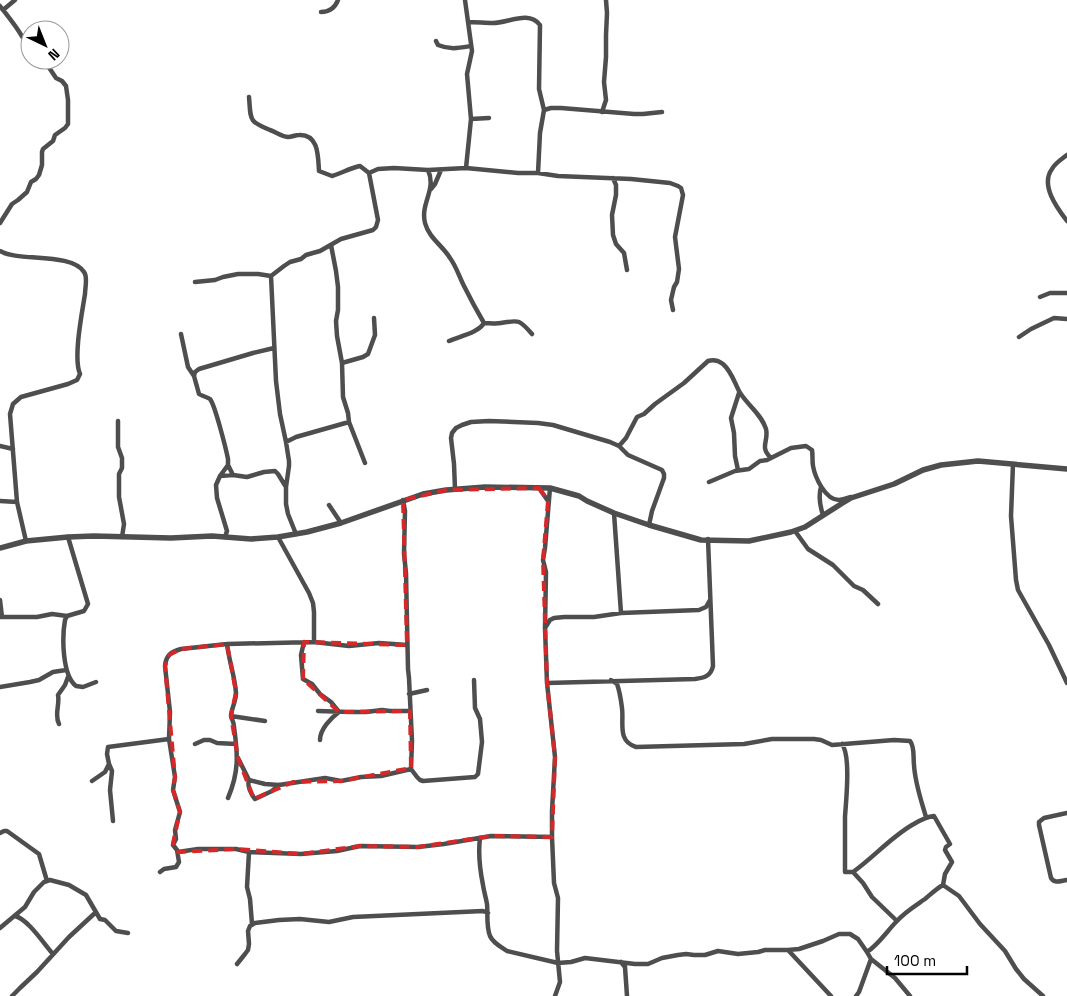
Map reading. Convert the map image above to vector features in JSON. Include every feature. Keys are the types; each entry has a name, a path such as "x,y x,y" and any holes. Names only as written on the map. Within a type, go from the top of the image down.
{"street":[{"path":"15,0 2,8 20,33"},
{"path":"321,12 330,10 338,0"},
{"path":"466,0 472,51 467,74 471,119 466,168"},
{"path":"602,112 606,98 604,82 606,0"},
{"path":"468,22 495,23 521,18 530,18 538,22 540,28 539,89 544,110 540,133 538,173"},
{"path":"436,42 438,45 448,49 471,46"},
{"path":"0,223 12,204 27,192 31,182 39,175 43,149 68,124 66,86 56,78 51,70"},
{"path":"195,282 216,280 238,274 271,276 290,262 320,251 341,240 373,230 376,227 378,220 369,172 360,166 352,167 332,176 319,171 317,148 312,140 302,135 287,137 258,125 252,118 249,98"},
{"path":"544,110 561,108 643,114 662,112"},
{"path":"471,119 489,118"},
{"path":"1067,155 1051,170 1048,185 1054,202 1067,221"},
{"path":"369,172 378,169 394,168 428,170 466,168 558,176 631,179 670,183 678,186 683,195 676,237 678,270 677,282 671,300 673,310"},
{"path":"428,170 431,177 430,191 425,205 424,218 426,226 433,239 451,258 468,295 484,323"},
{"path":"430,191 435,184 440,170"},
{"path":"613,178 616,185 612,215 613,235 616,244 624,253 627,270"},
{"path":"332,245 338,287 336,321 342,363 342,397 365,463"},
{"path":"0,251 10,255 41,257 69,262 81,268 86,275 77,361 80,374 77,380 21,397 14,404 10,414 17,502 26,541"},
{"path":"271,276 278,398 289,466 286,504 296,534"},
{"path":"1040,297 1050,293 1067,293"},
{"path":"342,363 368,354 375,335 374,318"},
{"path":"1019,336 1054,318 1067,318"},
{"path":"484,323 496,324 518,320 532,334"},
{"path":"449,341 476,331 484,323"},
{"path":"181,334 188,367 194,376 199,394 210,399 218,422 228,465 234,475"},
{"path":"194,376 195,372 199,369 274,348"},
{"path":"619,446 626,438 637,417 644,414 684,383 712,358 714,352"},
{"path":"708,361 717,360 730,371 740,392 762,420 766,430 765,449 771,458"},
{"path":"738,470 732,418 740,392"},
{"path":"118,421 118,447 122,458 119,497 124,524 122,537"},
{"path":"286,442 296,436 350,422"},
{"path":"455,489 451,438 456,428 471,422 524,422 553,425 610,442 619,446 628,455 662,470 664,478 649,525"},
{"path":"0,446 13,448"},
{"path":"709,482 738,470 749,469 760,461 767,460 791,448 801,446 809,447 812,450 813,468 821,487 836,500 894,484 923,470 941,464 978,461 1067,469"},
{"path":"1013,464 1011,516 1018,590 1049,645 1067,684"},
{"path":"225,537 225,525 216,498 216,485 228,465"},
{"path":"220,476 234,475 247,477 275,471 286,487"},
{"path":"0,548 26,541 68,537 171,538 212,536 251,539 278,537 340,523 423,494 485,487 550,488 579,496 614,513 701,540 749,541 805,527 859,495"},
{"path":"821,487 819,497 823,515"},
{"path":"540,488 548,500"},
{"path":"550,488 546,548 543,560 546,572 545,628 547,683 555,757 552,837 554,883 558,898 557,939 560,982 555,996"},
{"path":"403,500 405,511 404,554 412,741 411,769 420,780 475,777 478,774 482,742 480,719 476,708 474,680"},
{"path":"0,501 17,502"},
{"path":"329,505 340,523"},
{"path":"614,513 621,613"},
{"path":"795,531 808,549 833,565 854,586 863,590 878,604"},
{"path":"0,600 1,617 37,617 52,614 67,616 84,611 88,604 68,537"},
{"path":"278,537 313,603 314,642"},
{"path":"547,683 704,678 708,675 712,671 713,666 708,539"},
{"path":"702,610 707,606 710,599"},
{"path":"545,628 550,620 564,617 594,617 621,613 702,610 711,616"},
{"path":"67,616 64,626 64,650 68,677 73,684 79,687 96,682"},
{"path":"160,872 161,870 178,865 179,862 178,852 173,845 176,839 175,830 180,812 172,790 175,777 169,739 170,712 166,675 166,659 174,651 227,644 304,642 349,646 379,643 407,646"},
{"path":"304,642 301,655 303,679 312,684 339,712"},
{"path":"227,644 236,692 236,702 231,716 238,751 234,783 228,798"},
{"path":"0,687 39,680 53,672 66,670"},
{"path":"547,670 552,678 559,682"},
{"path":"59,724 56,717 60,702 58,695 68,677"},
{"path":"611,680 617,684 620,695 623,735 630,744 636,747 744,744 772,739 814,738 832,745 894,740 911,742 913,745 917,786 926,817"},
{"path":"409,694 427,690"},
{"path":"318,710 339,712 410,711"},
{"path":"320,740 320,733 339,712"},
{"path":"231,716 265,721"},
{"path":"113,821 110,790 112,771 107,754 108,747 169,739"},
{"path":"195,744 204,740 210,740 217,743 236,744"},
{"path":"842,744 846,752 847,786 845,872 853,872 899,832 926,817 934,816 950,844 945,850 952,862 945,874 943,885"},
{"path":"238,758 249,780 249,788 255,799 280,785"},
{"path":"92,781 105,772 109,764"},
{"path":"249,780 264,784 280,785 325,778 341,781 381,776 411,769"},
{"path":"1067,814 1041,820 1039,825 1051,878 1054,882 1067,880"},
{"path":"0,833 7,831 36,852 40,857 47,881"},
{"path":"178,852 198,849 236,849 249,852 301,854 360,846 418,847 501,836 552,837"},
{"path":"480,838 480,864 487,903 488,929 492,940 507,951 558,963 572,962 585,958 648,964 662,958 686,954 694,956 718,951 738,954 765,950 799,949 839,934 850,934 858,939 871,959 895,978 910,996"},
{"path":"237,964 248,950 248,932 252,924 247,887 249,852"},
{"path":"853,872 872,896 897,921"},
{"path":"0,928 27,904 36,889 50,880 69,885 82,892 90,899 95,913 100,919 104,920 118,932 128,933"},
{"path":"868,952 917,903 943,885"},
{"path":"943,885 959,896 980,924 1005,951 1024,979 1043,996"},
{"path":"252,924 278,920 300,919 329,922 353,917 482,911 488,913"},
{"path":"12,996 95,913"},
{"path":"15,916 20,917 26,922 53,954"},
{"path":"788,950 831,996"},
{"path":"856,996 871,959"},
{"path":"622,962 625,968 627,996"}],"highlighted area":[{"path":"539,488 548,501 543,560 547,683 555,757 552,837 491,836 418,847 360,846 301,854 236,849 178,852 173,843 180,812 173,790 175,777 165,666 169,655 181,649 227,644 236,692 231,716 238,758 254,799 293,782 341,781 411,768 410,711 339,712 303,679 304,642 407,645 403,500 446,490"}]}
